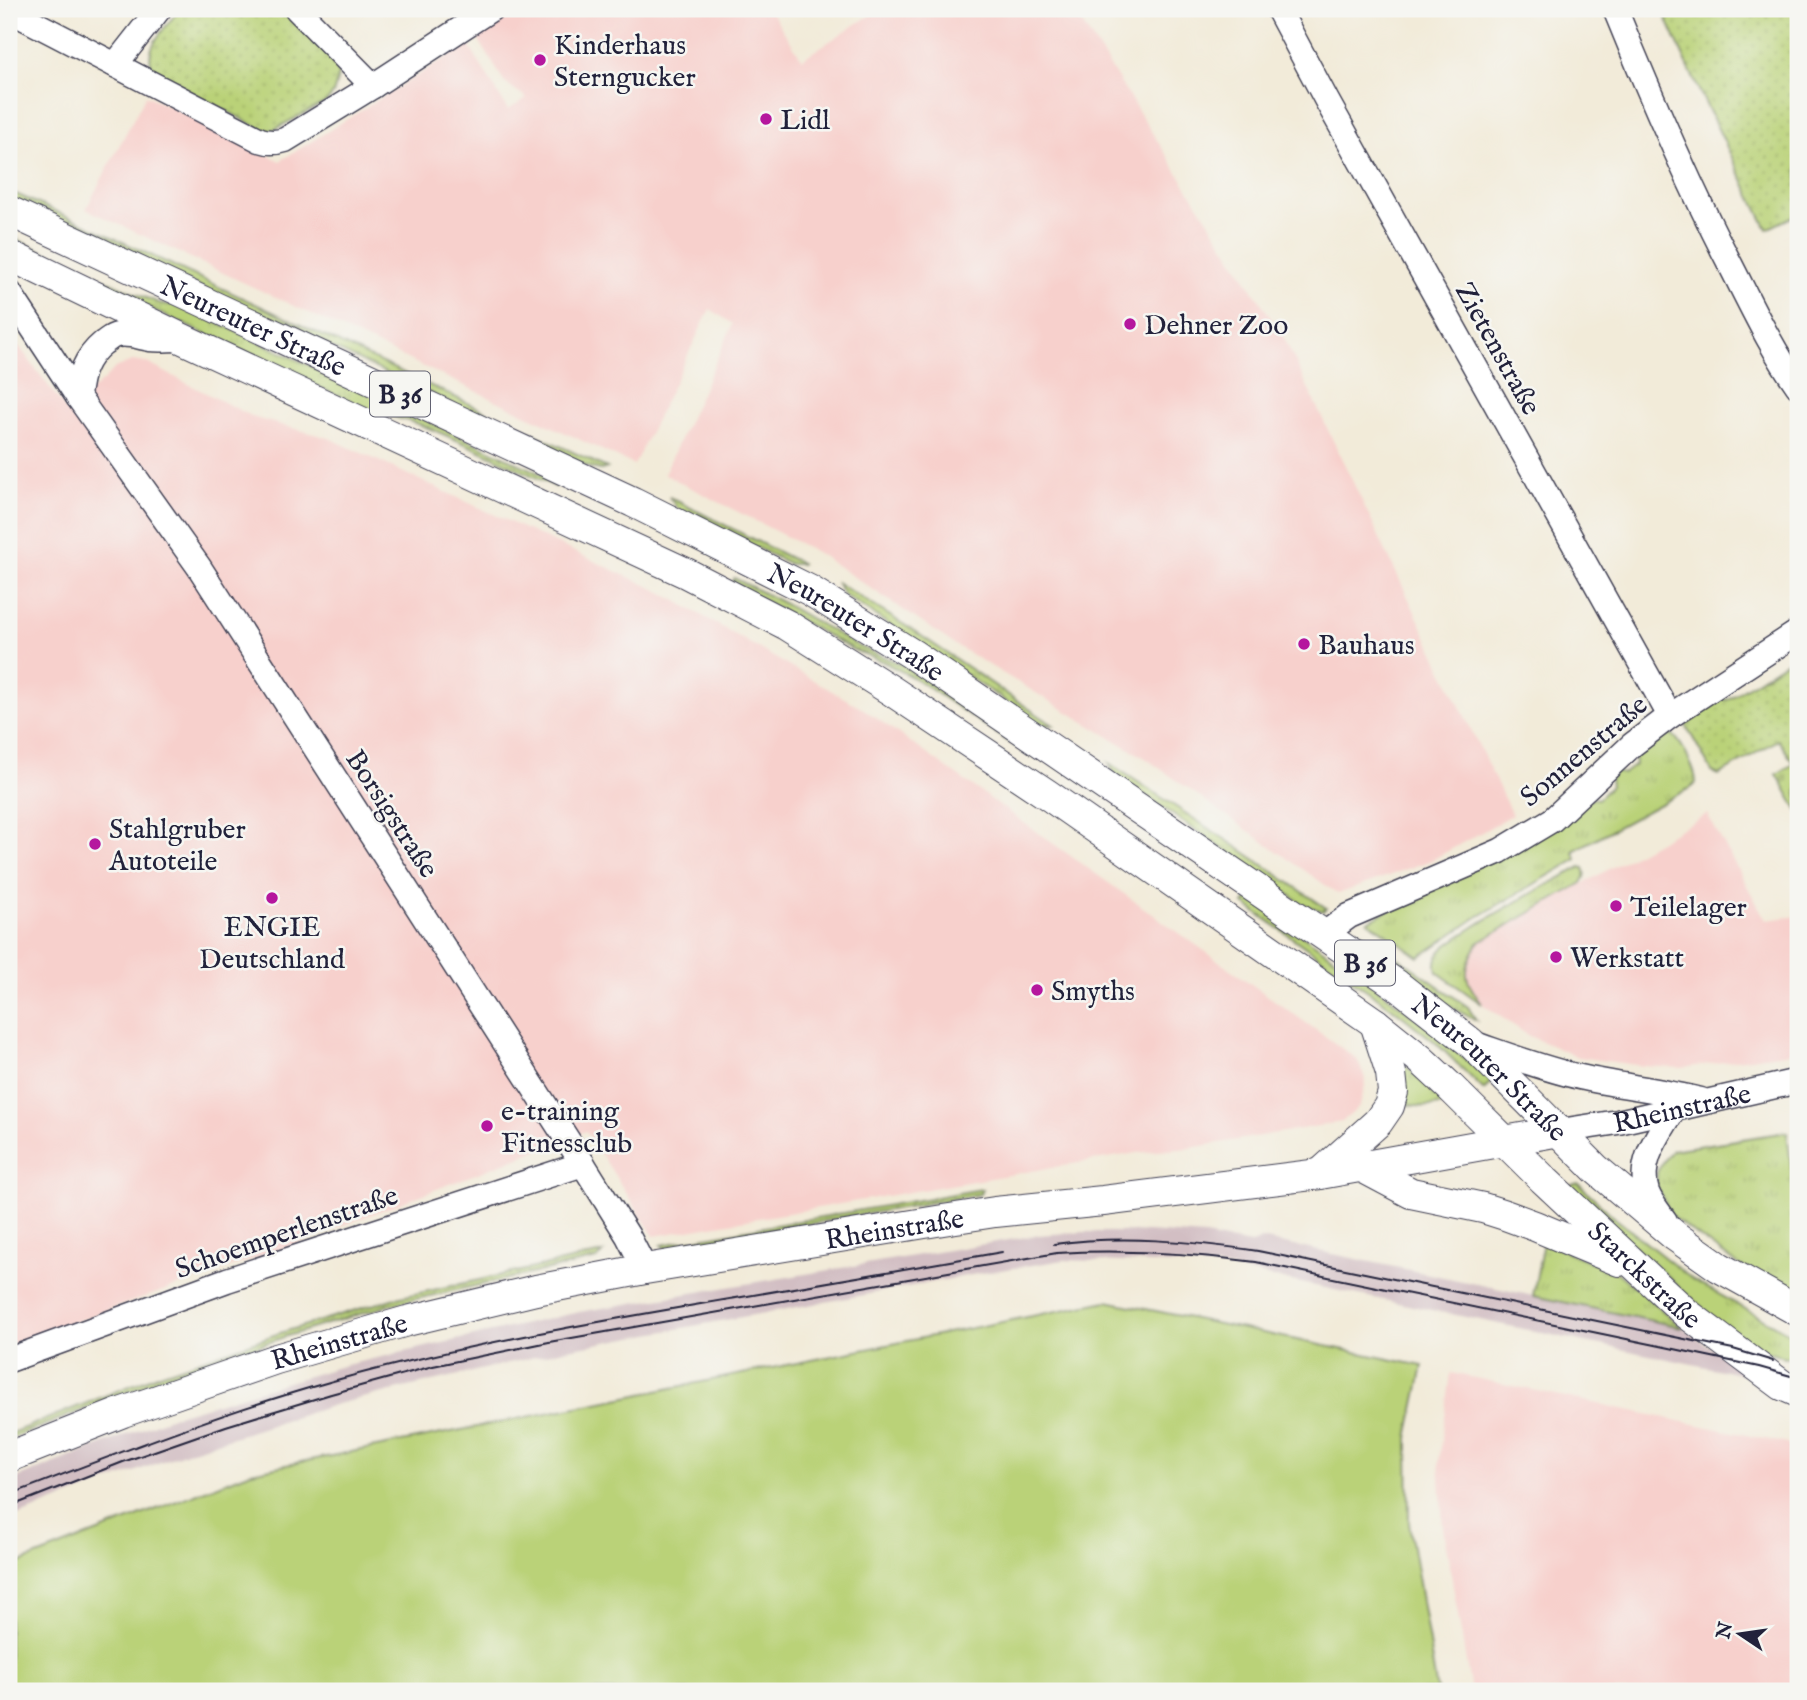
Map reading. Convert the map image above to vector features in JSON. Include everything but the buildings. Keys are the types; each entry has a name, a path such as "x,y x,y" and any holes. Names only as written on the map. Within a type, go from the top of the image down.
{"main road":[{"name":"Neureuter Straße","path":"9,211 633,502 809,590 912,654 1397,985 1470,1042 1610,1182"},
{"name":"Neureuter Straße","path":"9,255 686,573 787,625 1048,795 1375,1023 1420,1059 1505,1141"},
{"path":"1320,1174 1378,1122 1389,1106 1393,1092 1391,1073 1375,1023"},
{"name":"Rheinstraße","path":"9,1457 122,1412 289,1355 536,1290 645,1269 995,1212 1320,1174 1560,1132"},
{"name":"Starckstraße","path":"1505,1141 1695,1320 1782,1385 1798,1392"},
{"path":"1362,1167 1411,1193 1506,1215 1639,1270"},
{"name":"Starckstraße","path":"1610,1182 1675,1236 1719,1267 1798,1311"}],"street":[{"path":"116,65 159,9"},
{"path":"296,9 373,86"},
{"path":"9,10 260,140 278,143 373,86 491,9"},
{"name":"Zietenstraße","path":"1278,9 1333,113 1670,716"},
{"path":"1615,9 1702,210 1757,318 1798,386"},
{"name":"Borsigstraße","path":"9,292 78,397 199,567 583,1164 628,1236 645,1269"},
{"path":"78,397 79,380 86,362 111,337 129,335 154,339 183,339"},
{"name":"Sonnenstraße","path":"1324,935 1349,916 1500,851 1552,820 1632,745 1670,716 1798,632"},
{"path":"1470,1042 1576,1076 1706,1101"},
{"name":"Rheinstraße","path":"1560,1132 1618,1122 1798,1081"},
{"path":"1674,1109 1650,1150 1645,1164 1645,1181 1648,1195 1675,1236"},
{"name":"Schoemperlenstraße","path":"9,1360 227,1280 583,1164"}],"shaded area":[{"path":"522,9 769,9 802,59 880,9 1073,9 1285,340 1512,815 1432,860 1338,894 1145,758 957,646 818,553 664,474 733,324 710,309 634,465 86,209 146,95 280,161 468,44 508,110 527,98 505,83 477,37"},
{"path":"9,333 67,411 115,368 132,361 147,363 255,418 329,438 661,592 865,710 1357,1059 1366,1081 1360,1106 1342,1122 1190,1148 1136,1153 654,1236 586,1131 282,1249 9,1345"},
{"path":"1707,814 1766,920 1798,916 1798,1051 1682,1068 1643,1066 1578,1057 1529,1036 1482,1004 1468,983 1466,972 1469,958 1478,943"},
{"path":"1149,1232 1205,1236 1251,1244 1261,1239 1682,1327 1750,1376 1221,1267 1064,1260 568,1349 337,1404 192,1450 9,1519 9,1481 177,1415 342,1366 579,1312 1038,1235"},
{"path":"1451,1373 1798,1446 1798,1691 1471,1691 1443,1527 1439,1462"}],"green space":[{"path":"180,9 279,9 333,55 338,77 333,94 326,102 277,128 265,131 159,76 152,68 151,50 161,32"},
{"path":"1662,9 1798,9 1798,214 1767,229"},
{"path":"9,191 607,468 591,468 9,198"},
{"path":"9,236 134,293 159,303 176,303 558,482 556,487 435,431 366,409 9,243"},
{"path":"669,497 802,564 790,564 678,509"},
{"path":"734,578 858,646 905,666 1031,751 1028,755 916,679 854,650 732,583"},
{"path":"836,582 1053,725 1042,725 844,595"},
{"path":"1798,644 1798,760 1794,763 1778,740 1719,775 1712,772 1683,720 1720,697 1727,700 1793,657 1794,647"},
{"path":"1664,733 1674,736 1688,758 1696,783 1690,788 1573,851 1577,859 1476,918 1419,957 1368,921 1591,798 1598,799 1611,786 1610,779 1615,772 1623,774 1635,765 1634,755"},
{"path":"1798,761 1798,811 1777,774"},
{"path":"1109,763 1326,908 1323,911 1303,904 1115,775"},
{"path":"1581,867 1585,873 1582,883 1478,943 1469,961 1467,974 1471,987 1482,1004 1437,972 1437,957 1450,942 1498,912"},
{"path":"1248,898 1404,1008 1491,1082 1484,1090 1435,1042 1391,1007 1244,904"},
{"path":"1363,933 1468,1007 1476,1020 1369,952 1363,945"},
{"path":"1402,1062 1448,1104 1418,1106 1401,1102"},
{"path":"1787,1132 1798,1226 1798,1297 1738,1265 1672,1217 1657,1187 1657,1171 1672,1150"},
{"path":"1578,1183 1616,1219 1693,1280 1798,1338 1798,1360 1761,1351 1720,1324 1567,1186"},
{"path":"982,1189 980,1194 665,1249 662,1245"},
{"path":"1543,1242 1618,1273 1682,1327 1533,1296"},
{"path":"603,1253 597,1259 393,1304 287,1336 171,1375 9,1439 9,1434 160,1374 277,1334 392,1299"},
{"path":"1107,1301 1423,1366 1408,1438 1409,1523 1437,1691 9,1691 9,1567 251,1472"}],"tram line":[{"path":"1054,1244 1156,1240 1258,1251 1733,1349 1773,1361"},
{"path":"9,1495 210,1420 292,1393 383,1368 584,1325 1002,1252"},
{"path":"9,1507 123,1462 226,1426 433,1366 549,1342 1057,1253 1156,1253 1256,1262 1759,1367 1798,1378"}],"place":[{"name":"Kinderhaus Sterngucker","path":"540,60"},
{"name":"Lidl","path":"766,119"},
{"name":"Dehner Zoo","path":"1130,324"},
{"name":"Bauhaus","path":"1304,644"},
{"name":"Stahlgruber Autoteile","path":"95,844"},
{"name":"ENGIE Deutschland","path":"272,898"},
{"name":"Teilelager","path":"1616,906"},
{"name":"Werkstatt","path":"1556,957"},
{"name":"Smyths","path":"1037,990"},
{"name":"e-training Fitnessclub","path":"487,1126"}]}
